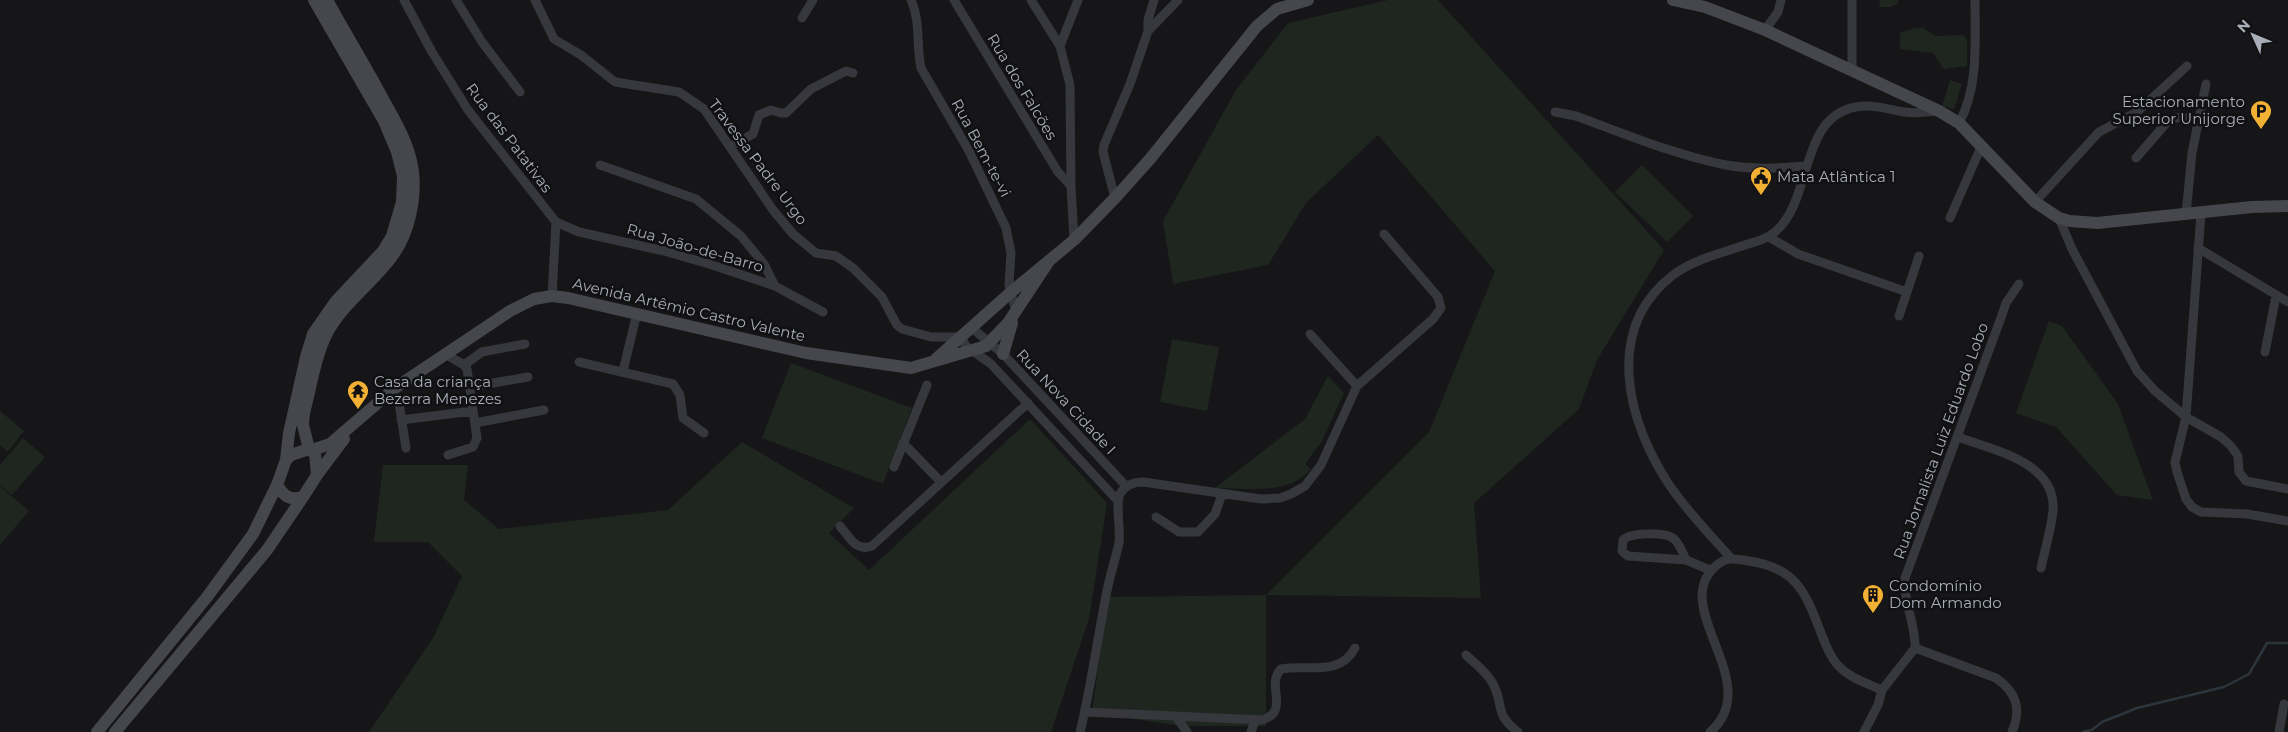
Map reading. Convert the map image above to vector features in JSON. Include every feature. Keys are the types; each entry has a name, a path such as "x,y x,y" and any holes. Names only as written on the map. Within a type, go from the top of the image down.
{"main road":[{"path":"97,732 253,534 277,485 286,460 289,433 313,334 336,301 383,251 392,236 402,202 402,176 396,152 384,121 314,0"},
{"path":"115,732 256,561 317,475 317,461 310,450 303,425 304,413 322,344 331,327 346,307 394,254 405,232 410,213 413,171 399,128 326,0"},
{"name":"Avenida Artêmio Castro Valente","path":"934,361 1010,293 1074,240 1115,198 1150,159 1242,43 1278,4 1308,0"},
{"path":"1678,0 1705,6 1765,30 1939,111 1959,123 2035,202 2059,218 2097,224 2252,206 2288,206"},
{"name":"Avenida Artêmio Castro Valente","path":"310,450 330,444 394,388 447,355 510,311 534,299 552,296 636,313 806,353 898,368 911,368 974,351 991,342 1016,312 1049,261"},
{"path":"1003,354 1016,312"},
{"name":"Avenida Artêmio Castro Valente","path":"317,475 354,422"},
{"path":"286,460 291,455 310,450"},
{"path":"277,485 287,497 295,499 303,497"}],"street":[{"path":"456,0 482,42 520,92"},
{"name":"Travessa Padre Urgo","path":"535,0 554,39 581,55 614,82 686,95 704,108 773,210 793,234 816,253 836,256 853,268 882,297 897,325 902,329 931,337 961,337"},
{"path":"802,18 813,0"},
{"name":"Rua Bem-te-vi","path":"911,0 918,26 918,55 922,68 969,151 1006,228 1011,253 1010,293 1016,312"},
{"name":"Rua dos Falcões","path":"954,0 1045,151 1070,186"},
{"path":"1031,0 1060,46 1072,96 1070,186 1074,240"},
{"path":"1060,46 1078,0"},
{"path":"1115,198 1103,152 1104,145 1148,32 1148,20 1154,0"},
{"path":"1148,32 1178,0"},
{"path":"1765,30 1778,12 1781,0"},
{"path":"1852,0 1852,71"},
{"path":"1959,123 1969,100 1974,67 1975,0"},
{"name":"Rua das Patativas","path":"404,2 468,110 556,222"},
{"path":"2035,202 2099,132 2137,112 2187,66"},
{"path":"730,146 753,134 759,115 771,110 781,114 792,108 811,89 846,71 853,73"},
{"path":"2186,214 2198,120 2206,84"},
{"path":"1731,558 1683,504 1656,462 1634,409 1629,381 1630,338 1636,318 1657,289 1672,276 1703,258 1769,238 1791,214 1800,194 1807,166 1821,131 1844,110 1863,106 1911,112 1939,111"},
{"path":"1554,112 1576,116 1703,160 1755,168 1807,166"},
{"path":"2136,158 2169,120 2180,118 2198,120"},
{"path":"1950,218 1981,147"},
{"path":"600,165 696,198 741,236 764,264 775,286"},
{"path":"2201,213 2186,417 2175,462 2186,499 2192,507 2200,512 2247,514 2288,521"},
{"path":"2059,218 2072,248 2127,356 2146,381 2186,417 2221,437 2231,446 2238,456 2238,472 2246,482 2288,489"},
{"path":"552,296 556,222"},
{"name":"Rua João-de-Barro","path":"556,222 579,232 664,251 775,286 823,312"},
{"path":"1080,732 1106,593 1121,531 1118,501 1126,486 1134,482 1149,482 1222,494 1280,498 1305,486 1321,465 1357,386 1433,319 1441,308 1438,297 1384,234"},
{"path":"1769,238 1798,254 1907,292"},
{"path":"2198,248 2288,302"},
{"path":"1899,316 1919,256"},
{"name":"Rua Jornalista Luiz Eduardo Lobo","path":"1915,648 1913,624 1905,597 1905,578 2006,303 2019,284"},
{"path":"2265,352 2276,296"},
{"path":"623,371 636,313"},
{"name":"Rua Nova Cidade I","path":"972,328 1003,354 1126,486"},
{"path":"1310,334 1357,386"},
{"name":"Rua Nova Cidade I","path":"961,337 964,343 991,364 1118,501"},
{"path":"464,365 482,352 525,344"},
{"path":"991,364 1003,354"},
{"path":"447,355 464,365 470,387 476,438 473,447 448,455"},
{"path":"579,362 673,384 680,395 684,418 704,433"},
{"path":"470,387 528,376"},
{"path":"894,467 927,385"},
{"path":"1036,412 1046,402"},
{"path":"399,403 406,448"},
{"path":"840,526 857,546 864,549 872,546 1028,403"},
{"path":"475,423 544,410"},
{"path":"402,420 473,411"},
{"path":"1958,437 2025,463 2042,476 2048,485 2052,497 2052,511 2041,568"},
{"path":"903,443 941,482"},
{"path":"1156,517 1179,532 1198,532 1215,514 1222,494"},
{"path":"1686,560 1674,538 1666,535 1631,534 1623,540 1622,551 1628,556 1686,560 1710,570"},
{"path":"1710,732 1724,715 1729,703 1729,687 1702,600 1703,584 1710,570 1719,563 1731,558 1773,565 1785,572 1796,583 1811,606 1836,663 1850,675 1882,690"},
{"path":"1085,712 1254,721 1269,718 1276,712 1276,676 1281,669 1338,665 1350,657 1355,648"},
{"path":"1864,732 1878,705 1882,690 1915,648 1996,678 2006,685 2015,696 2017,707 2016,722 2012,732"},
{"path":"1466,655 1488,676 1496,690 1499,710 1504,719 1518,732"},
{"path":"2279,732 2284,704"},
{"path":"1176,718 1187,732"},
{"path":"1251,732 1254,721"}],"shaded area":[{"path":"1388,0 1438,0 1664,250 1597,360 1579,409 1474,503 1481,598 1266,595 1429,432 1495,271 1378,135 1306,203 1268,265 1173,284 1163,221 1236,90 1288,23"},
{"path":"1880,0 1898,0 1898,3 1891,7 1879,7"},
{"path":"1915,28 1923,28 1936,36 1963,35 1967,40 1967,66 1944,69 1933,53 1900,49 1900,33"},
{"path":"1950,80 1962,84 1954,109 1942,106"},
{"path":"1642,165 1693,216 1667,242 1615,192"},
{"path":"2049,321 2062,326 2118,404 2153,500 2117,495 2056,427 2016,413"},
{"path":"1172,339 1219,347 1207,411 1160,402"},
{"path":"791,363 912,408 883,484 762,438"},
{"path":"1328,376 1344,393 1322,441 1305,464 1311,469 1302,478 1279,487 1266,489 1215,488 1305,419"},
{"path":"0,411 24,431 8,452 0,445"},
{"path":"1030,419 1107,503 1089,619 1051,732 369,732 433,638 462,576 428,542 374,542 383,465 468,465 464,500 499,529 668,510 742,442 854,508 829,533 869,570"},
{"path":"23,438 45,457 12,495 0,485 0,465"},
{"path":"0,486 29,511 0,545"},
{"path":"1266,595 1266,726 1182,726 1092,713 1107,597"}],"waterway":[{"path":"2083,732 2092,730 2102,722 2137,708 2224,687 2249,674 2267,643 2288,643"}],"place":[{"name":"Estacionamento Superior Unijorge","path":"2261,130"},
{"name":"Mata Atlântica 1","path":"1761,196"},
{"name":"Casa da criança Bezerra Menezes","path":"358,410"},
{"name":"Condomínio Dom Armando","path":"1873,614"}]}
